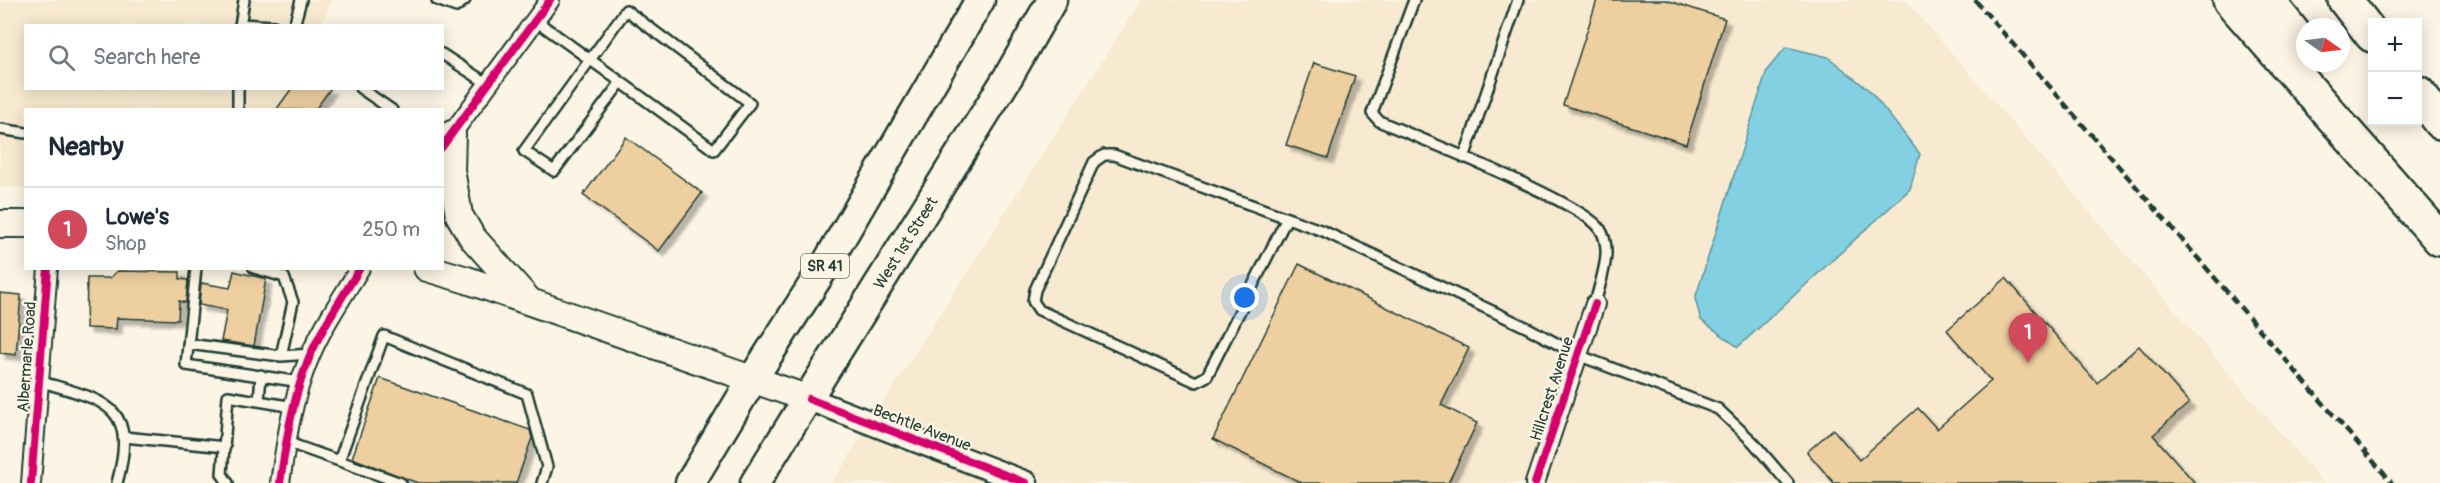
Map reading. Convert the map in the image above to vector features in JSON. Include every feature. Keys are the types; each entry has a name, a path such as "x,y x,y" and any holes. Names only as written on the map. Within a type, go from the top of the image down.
{"highway":[{"path":"2230,0 2440,239"},
{"path":"2268,0 2296,36"},
{"path":"2345,0 2368,29"},
{"path":"2324,72 2440,222"},
{"path":"2422,98 2440,122"}],"main road":[{"name":"SR 41","path":"690,483 825,266 980,0"},
{"name":"West 1st Street","path":"755,483 1008,77 1052,0"},
{"path":"447,140 459,215 472,237 529,302"},
{"path":"0,224 24,224"},
{"name":"Bechtle Avenue","path":"433,270 808,399"}],"street":[{"path":"447,140 550,0"},
{"name":"Albermarle Road","path":"31,483 48,270"},
{"path":"280,483 294,407 311,354 359,270"},
{"name":"Hillcrest Avenue","path":"1535,483 1595,304"},
{"name":"Bechtle Avenue","path":"808,399 1026,483"}],"lane":[{"path":"240,24 244,0"},
{"path":"295,24 301,0"},
{"path":"437,0 456,7 465,0"},
{"path":"1414,0 1372,113 1379,121 1545,194 1582,214 1600,228 1607,249 1595,304"},
{"path":"1464,158 1518,0"},
{"path":"535,20 590,60 621,82 714,150 750,103 626,10 590,60 524,151 554,171 621,82"},
{"path":"444,55 488,84"},
{"path":"238,90 238,108"},
{"path":"363,90 389,108"},
{"path":"0,129 24,133"},
{"path":"1287,218 1207,376 1196,382 1039,310 1033,301 1035,290 1095,162 1104,155 1114,154 1287,218 1344,241 1528,328 1578,355 1718,409 1753,442 1788,483"},
{"path":"196,270 186,365 301,382"},
{"path":"261,270 284,277 293,302 281,356"},
{"path":"339,461 384,336 527,394 547,467 542,483"},
{"path":"188,344 281,356 311,354"},
{"path":"259,401 261,375"},
{"path":"39,381 91,397 111,408 124,431 124,457 117,483"},
{"path":"228,483 222,474 228,396 294,407"},
{"path":"124,437 225,447"},
{"path":"286,442 401,483"}],"shaded area":[{"path":"0,0 332,0 320,24 24,24 24,90 290,90 282,108 24,108 24,188 0,188"},
{"path":"1141,0 1906,0 2324,483 832,483"}],"water":[{"path":"1786,47 1828,57 1870,91 1920,154 1910,189 1738,347 1701,320 1695,299 1767,70"}],"building":[{"path":"1597,0 1666,0 1725,19 1686,144 1563,105"},
{"path":"1314,63 1355,76 1328,158 1286,145"},
{"path":"291,90 330,90 316,108 277,108"},
{"path":"626,137 702,193 659,251 583,195"},
{"path":"1299,264 1469,348 1441,405 1477,423 1448,483 1302,483 1213,439"},
{"path":"117,271 180,272 180,279 188,280 186,303 179,301 178,320 117,318 116,329 86,328 87,278 110,278"},
{"path":"234,271 266,279 254,346 221,341 227,310 199,305 201,283 230,288"},
{"path":"2006,278 2097,383 2139,346 2189,403 2153,435 2195,483 1834,483 1807,452 1833,429 1859,460 1918,408 1937,429 1991,381 1947,330"},
{"path":"0,293 21,295 16,355 0,353"},
{"path":"380,378 530,430 532,438 516,483 418,483 352,458"}],"railway":[{"path":"1975,0 2392,483"}],"cycle path":[{"path":"444,144 550,0"},
{"path":"31,483 48,270"},
{"path":"280,483 290,421 302,376 319,337 359,270"},
{"path":"1535,483 1595,304"},
{"path":"809,399 1026,483"}],"place":[{"name":"Lowe's","path":"2028,363"}]}
